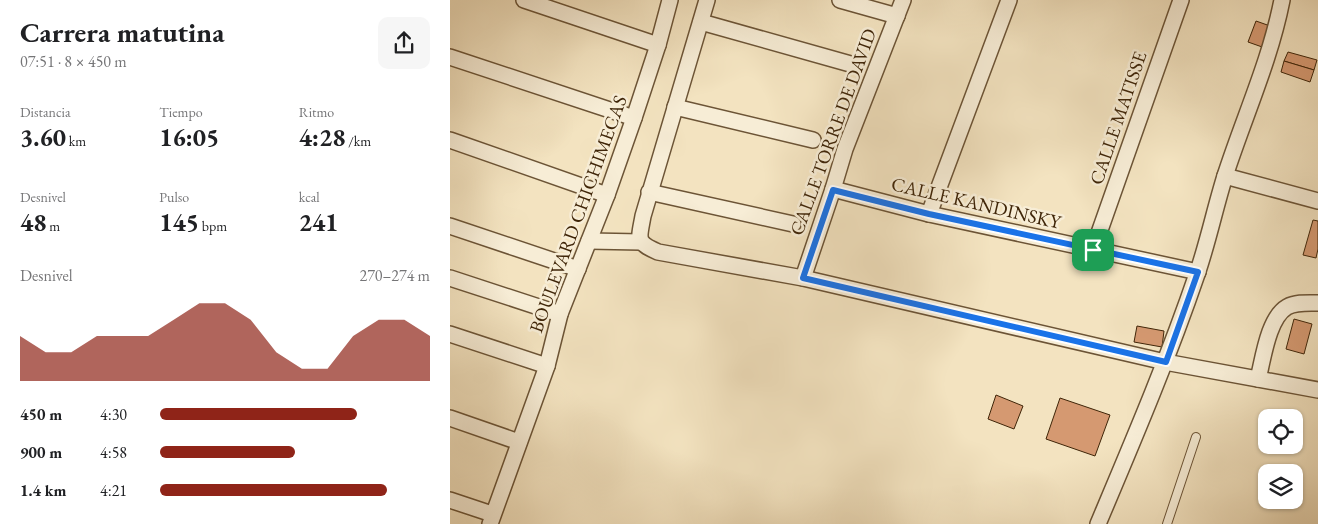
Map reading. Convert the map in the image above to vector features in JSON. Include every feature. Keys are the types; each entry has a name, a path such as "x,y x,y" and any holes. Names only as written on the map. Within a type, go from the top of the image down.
{"street":[{"path":"524,0 658,45"},
{"name":"BOULEVARD CHICHIMECAS","path":"491,519 547,366 560,314 607,195 634,118 658,45 670,0"},
{"path":"641,242 640,230 649,192 707,0"},
{"path":"840,0 897,16"},
{"name":"CALLE TORRE DE DAVID","path":"803,278 845,149 903,0"},
{"path":"929,214 1009,0"},
{"name":"CALLE MATISSE","path":"1093,250 1181,0"},
{"path":"1098,524 1166,362 1198,272 1226,176 1276,32 1282,0"},
{"path":"701,22 854,65"},
{"path":"450,57 634,118"},
{"path":"675,107 813,140"},
{"path":"450,140 607,195"},
{"path":"1226,176 1318,201"},
{"name":"CALLE KANDINSKY","path":"833,190 929,214 1198,272"},
{"path":"649,192 793,224"},
{"path":"450,226 578,270"},
{"path":"589,241 641,242 658,252 803,278 1166,362 1318,390"},
{"path":"450,278 560,314"},
{"path":"1258,379 1272,327 1278,315 1286,308 1296,304 1318,303"},
{"path":"450,334 547,366"},
{"path":"450,418 519,442"},
{"path":"450,500 491,519"}],"lane":[{"path":"1167,524 1196,437"}],"building":[{"path":"1256,21 1273,27 1265,48 1248,42"},
{"path":"1288,52 1317,60 1314,70 1284,61"},
{"path":"1284,61 1314,70 1310,82 1281,72"},
{"path":"1313,220 1318,221 1318,249 1316,258 1303,255"},
{"path":"1294,319 1312,324 1304,354 1286,349"},
{"path":"1137,326 1164,331 1162,347 1134,342"},
{"path":"996,395 1023,406 1014,429 988,419"},
{"path":"1060,398 1110,415 1095,456 1046,439"}],"route":[{"path":"833,190 929,214 1093,250 1198,272 1166,362 803,278 818,228 833,190"}]}
